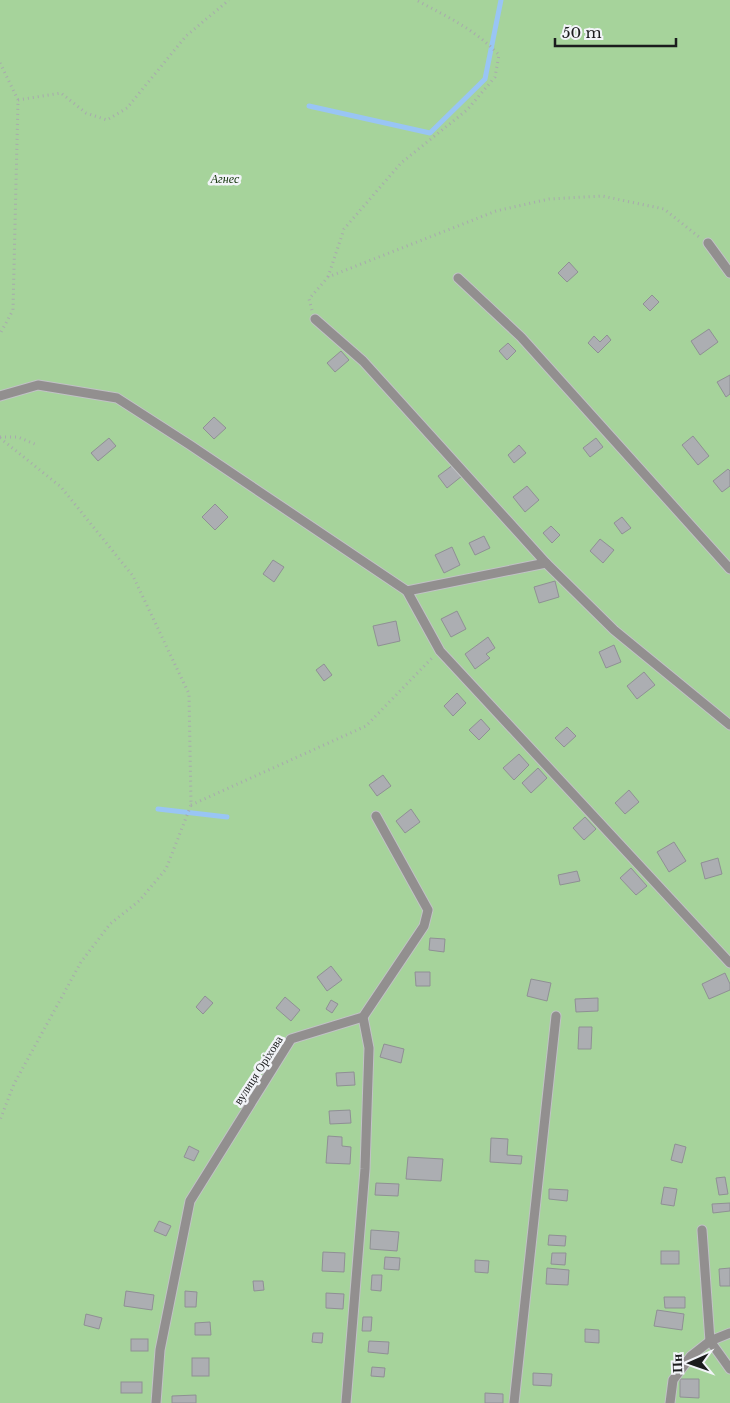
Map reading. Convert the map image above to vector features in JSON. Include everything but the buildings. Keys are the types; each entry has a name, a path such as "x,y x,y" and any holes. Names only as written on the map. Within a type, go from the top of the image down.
{"lane":[{"path":"708,244 730,273"},
{"path":"458,278 521,336 730,569"},
{"path":"315,319 363,361 546,563 614,630 730,725"},
{"path":"0,396 38,385 117,398 406,591 440,650 730,963"},
{"path":"406,591 546,563"},
{"path":"346,1403 365,1170 370,1048 363,1017 424,926 428,910 376,816"},
{"path":"514,1403 556,1016"},
{"name":"вулиця Оріхова","path":"156,1403 160,1350 190,1201 291,1040 363,1017"},
{"path":"702,1230 710,1341 730,1369"},
{"path":"670,1403 673,1380 691,1356 710,1341 730,1333"}],"path":[{"path":"18,100 61,93 86,113 107,120 128,108 186,36 229,0"},
{"path":"315,319 309,299 328,277 344,229 401,163 467,110 495,77 499,55 492,47 471,30 416,0"},
{"path":"0,63 18,100 13,310 0,334"},
{"path":"328,277 496,210 549,199 602,196 664,209 708,244"},
{"path":"0,438 18,437 37,445"},
{"path":"0,438 61,487 133,576 189,694 191,806 166,869 139,901 110,924 81,962 14,1084 0,1120"},
{"path":"191,806 366,726 440,650"}],"green space":[{"name":"Агнес","path":"0,0 730,0 730,1403 0,1403"}],"waterway":[{"path":"309,106 430,133 485,79 501,0"},
{"path":"158,809 227,817"}]}
